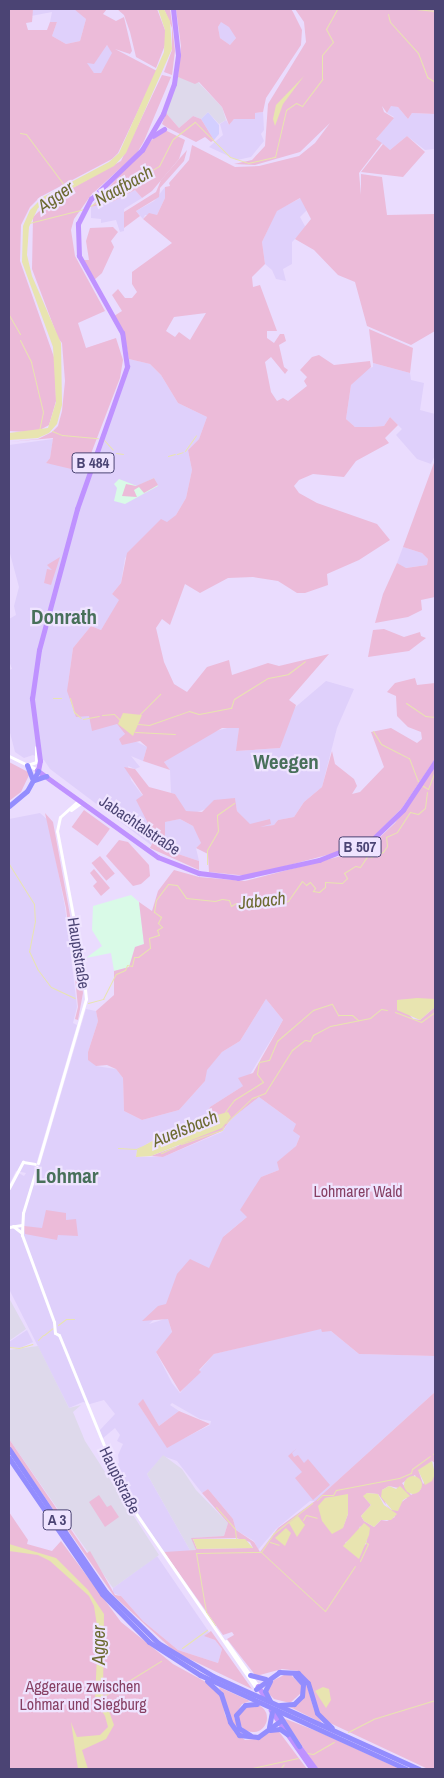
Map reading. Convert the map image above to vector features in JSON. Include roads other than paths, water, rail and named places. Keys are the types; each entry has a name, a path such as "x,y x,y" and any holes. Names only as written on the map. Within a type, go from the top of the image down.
{"highway":[{"path":"28,765 33,779"},
{"path":"9,805 24,795 37,770"},
{"path":"33,779 46,776"},
{"name":"A 3","path":"9,1449 99,1582 131,1620 179,1658 274,1704 419,1769"},
{"name":"A 3","path":"9,1458 110,1604 149,1642 197,1674 265,1702 280,1712 406,1769"},
{"path":"258,1688 271,1678 287,1670 301,1675 320,1718 343,1735"},
{"path":"250,1675 261,1680 292,1673 302,1681 304,1688 302,1696 294,1704 274,1704"},
{"path":"197,1674 218,1690 230,1722 239,1735 254,1738 279,1721"},
{"path":"271,1678 265,1693 299,1746"},
{"path":"265,1702 242,1706 237,1712 236,1722 241,1731 250,1735 270,1728 278,1729 287,1734"},
{"path":"270,1728 272,1712"}],"main road":[{"name":"B 484","path":"37,770 33,687 42,641 79,501 127,367 126,350 119,327 78,251 76,231 81,214 86,206 149,140 167,106 175,76 178,44 173,9"},
{"path":"149,140 164,129"},
{"name":"B 484","path":"36,733 40,764 37,770"},
{"path":"28,765 34,764 37,758 36,733"},
{"path":"9,756 37,770"},
{"name":"Jabachtalstraße","path":"37,770 149,850 173,864 206,875 249,877 349,852 373,839 403,810 435,762"},
{"path":"40,764 46,776"},
{"path":"73,794 75,804 81,800"},
{"path":"58,827 63,817 81,800"},
{"name":"Hauptstraße","path":"75,804 58,821 58,827 83,968 86,999 37,1165 22,1225 22,1235 56,1328 126,1499 222,1638"},
{"path":"9,1188 23,1162 37,1165"},
{"path":"11,1227 22,1225"},
{"path":"11,1227 20,1229 22,1235"},
{"path":"222,1638 230,1646 250,1675 272,1712 316,1769"},
{"path":"222,1638 312,1769"}],"water":[{"name":"Agger","path":"158,9 164,9 170,21 172,49 126,153 114,166 38,208 29,227 27,255 32,276 61,343 62,405 57,424 49,433 38,438 9,440 9,433 48,428 56,402 53,347 22,262 23,226 30,210 43,197 109,162 119,153 164,52 165,30"},
{"path":"304,76 283,104 275,126 273,119 276,105"},
{"path":"123,713 142,715 133,736 118,724"},
{"path":"435,999 435,1007 420,1020 397,1010 397,1000"},
{"path":"228,1112 231,1117 222,1128 151,1156 136,1157 137,1150 162,1135 165,1140 206,1118"},
{"path":"432,1461 435,1474 432,1481 425,1485 418,1470"},
{"path":"413,1476 419,1479 422,1485 419,1491 413,1494 407,1491 404,1485 407,1479"},
{"path":"389,1486 396,1489 400,1486 410,1496 403,1500 398,1511 392,1510 381,1497 382,1490"},
{"path":"367,1493 378,1494 384,1505 397,1514 391,1520 381,1520 374,1527 364,1521 361,1516 371,1505 363,1496"},
{"path":"348,1494 348,1514 343,1528 332,1534 322,1521 318,1506 325,1498"},
{"path":"298,1516 305,1525 297,1537 289,1523"},
{"path":"364,1523 370,1528 359,1559 343,1546"},
{"path":"286,1528 291,1533 285,1546 275,1538"},
{"path":"193,1539 245,1539 253,1548 197,1549"},
{"name":"Agger","path":"9,1544 56,1558 88,1590 104,1614 103,1695 114,1725 106,1739 82,1750 88,1769 78,1769 71,1722 77,1737 100,1735 108,1727 105,1716 95,1700 98,1632 94,1606 89,1596 50,1561 38,1555 9,1551"},
{"path":"323,1687 329,1689 331,1700 326,1708 315,1691"}],"waterway":[{"name":"Naafbach","path":"90,206 159,166 173,139 195,122 230,157 248,163 275,157 286,110 296,103 302,106 322,79 322,55 333,42 326,29 337,9"},
{"path":"377,9 400,9"},
{"path":"404,9 412,9"},
{"path":"416,9 435,11"},
{"path":"388,14 390,22 418,53 427,77 435,82"},
{"name":"Agger","path":"20,133 26,134 64,185"},
{"name":"Naafbach","path":"29,223 84,209"},
{"path":"9,315 20,334"},
{"path":"20,340 31,362 43,412 39,431"},
{"path":"52,431 62,435 98,438"},
{"path":"185,451 196,435"},
{"path":"104,440 113,450"},
{"path":"177,454 183,452"},
{"path":"116,453 123,454"},
{"path":"168,456 175,454"},
{"path":"138,724 149,725 189,711 199,714 231,708 234,699 268,678 288,674 305,661"},
{"path":"139,715 160,694"},
{"path":"53,698 61,698"},
{"path":"70,698 74,712 81,718"},
{"path":"406,703 425,716 435,717"},
{"path":"102,715 114,714 120,720"},
{"path":"83,719 99,716"},
{"path":"373,731 381,744 409,758 418,781"},
{"path":"135,732 175,734"},
{"name":"Jabach","path":"423,786 428,789 435,771"},
{"name":"Jabach","path":"88,1003 103,999 116,974 125,970 127,965 132,966 134,957 138,957 150,948 149,938 159,935 157,930 162,927 158,923 161,917 154,912 156,900 168,884 177,885 186,898 215,901 229,900 231,906 236,903 241,907 255,900 283,896 285,902 288,901 302,881 306,885 310,882 315,888 313,891 319,892 325,887 325,882 342,883 347,878 344,873 355,866 360,867 368,855 371,857 383,852 387,846 386,837 397,832 410,812 418,814 425,808 427,792"},
{"path":"207,864 207,850 218,831 217,815 234,803"},
{"name":"Jabach","path":"9,864 34,904 35,921 29,951 38,970 51,987 75,998"},
{"name":"Auelsbach","path":"222,1116 234,1100 263,1082 257,1074 259,1062 269,1060 277,1041 313,1010 332,1004 338,1015 352,1015 358,1020"},
{"path":"226,1123 252,1098 265,1093 292,1050 305,1040 310,1041 313,1035 330,1026 370,1018 381,1009 387,1010"},
{"name":"Auelsbach","path":"395,1012 421,1022 435,1012"},
{"path":"181,1144 222,1130 224,1126"},
{"name":"Auelsbach","path":"170,1138 184,1131"},
{"name":"Auelsbach","path":"118,1148 136,1149 147,1144"},
{"path":"161,1153 175,1147"},
{"name":"Auelsbach","path":"58,1325 66,1319 74,1319"},
{"name":"Auelsbach","path":"44,1335 53,1328"},
{"name":"Auelsbach","path":"38,1340 43,1335"},
{"name":"Auelsbach","path":"9,1347 19,1348 32,1344"},
{"path":"317,1500 322,1495 333,1495 336,1490 399,1478 411,1473 412,1469 430,1456"},
{"path":"261,1552 273,1534 312,1503"},
{"path":"216,1507 235,1529 236,1538"},
{"path":"303,1520 306,1515 317,1518"},
{"path":"270,1542 279,1545"},
{"path":"360,1561 368,1544 365,1542"},
{"path":"215,1625 206,1612 196,1553 261,1552 325,1611 355,1566"},
{"path":"182,1648 207,1630"},
{"path":"104,1696 161,1661"},
{"path":"348,1732 373,1719 435,1700"},
{"path":"307,1753 313,1754 334,1742"},
{"path":"248,1769 298,1758"},
{"path":"280,1769 284,1764"}],"district":[{"name":"Donrath","path":"64,617"},
{"name":"Weegen","path":"286,762"},
{"name":"Lohmar","path":"67,1176"}],"park label":[{"name":"Lohmarer Wald","path":"358,1191"},
{"name":"Aggeraue zwischen Lohmar und Siegburg","path":"83,1695"}]}
